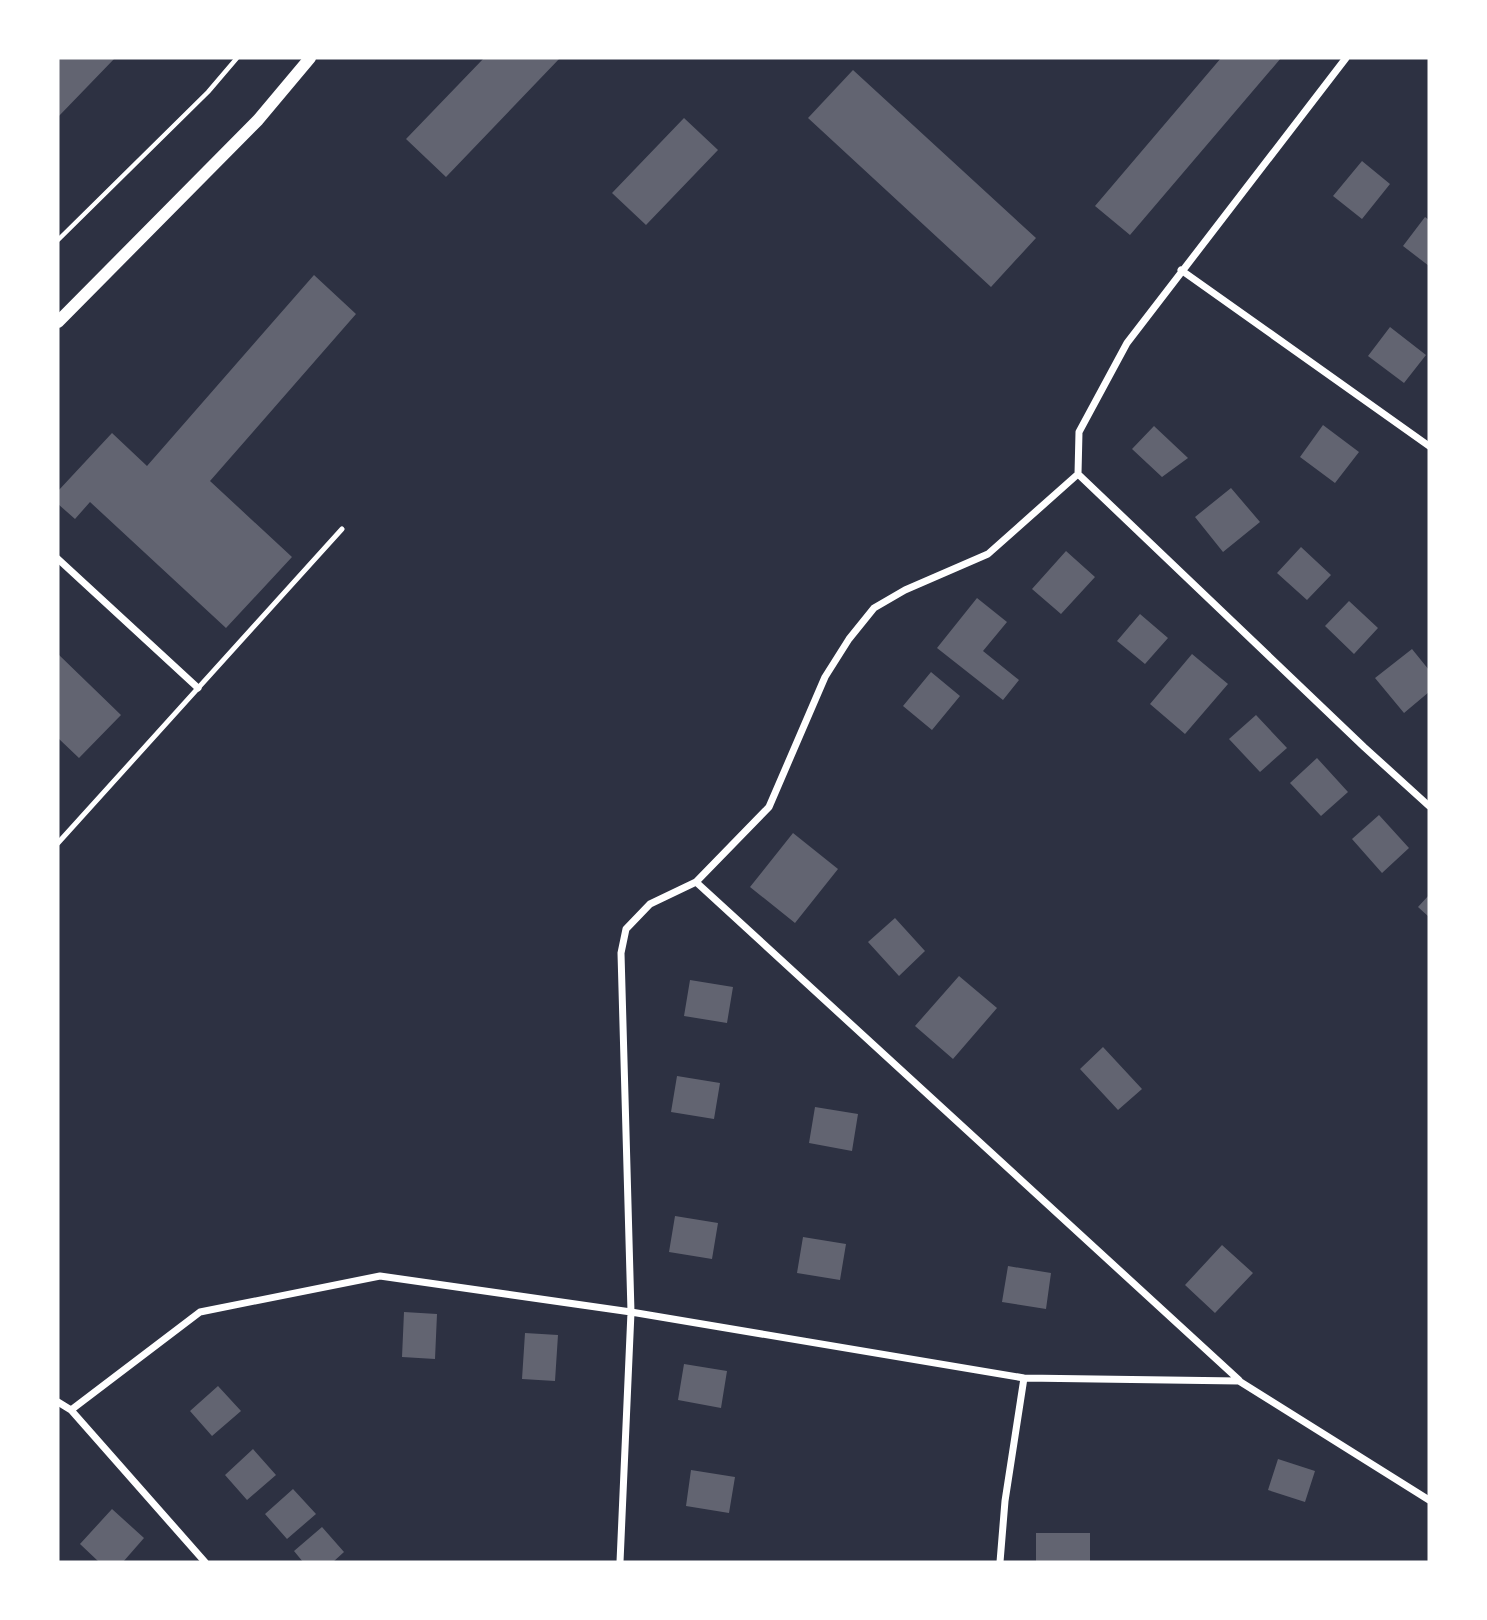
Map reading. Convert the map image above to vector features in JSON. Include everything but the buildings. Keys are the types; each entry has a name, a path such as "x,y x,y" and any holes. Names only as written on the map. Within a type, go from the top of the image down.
{"street":[{"path":"58,322 258,120 310,58"},
{"path":"620,1562 631,1312 621,953 626,929 650,904 696,883 769,807 825,677 849,639 874,608 905,590 988,554 1078,474 1079,432 1127,343 1346,58"},
{"path":"1181,270 1429,446"},
{"path":"1078,474 1429,806"},
{"path":"58,559 198,688"},
{"path":"696,883 1239,1381 1429,1500"},
{"path":"71,1409 201,1312 380,1276 631,1312 1024,1378 1239,1381"},
{"path":"1000,1562 1005,1501 1024,1378"},
{"path":"58,1402 71,1409 205,1562"}],"lane":[{"path":"58,843 342,528"}],"path":[{"path":"58,240 208,92 237,58"}]}
